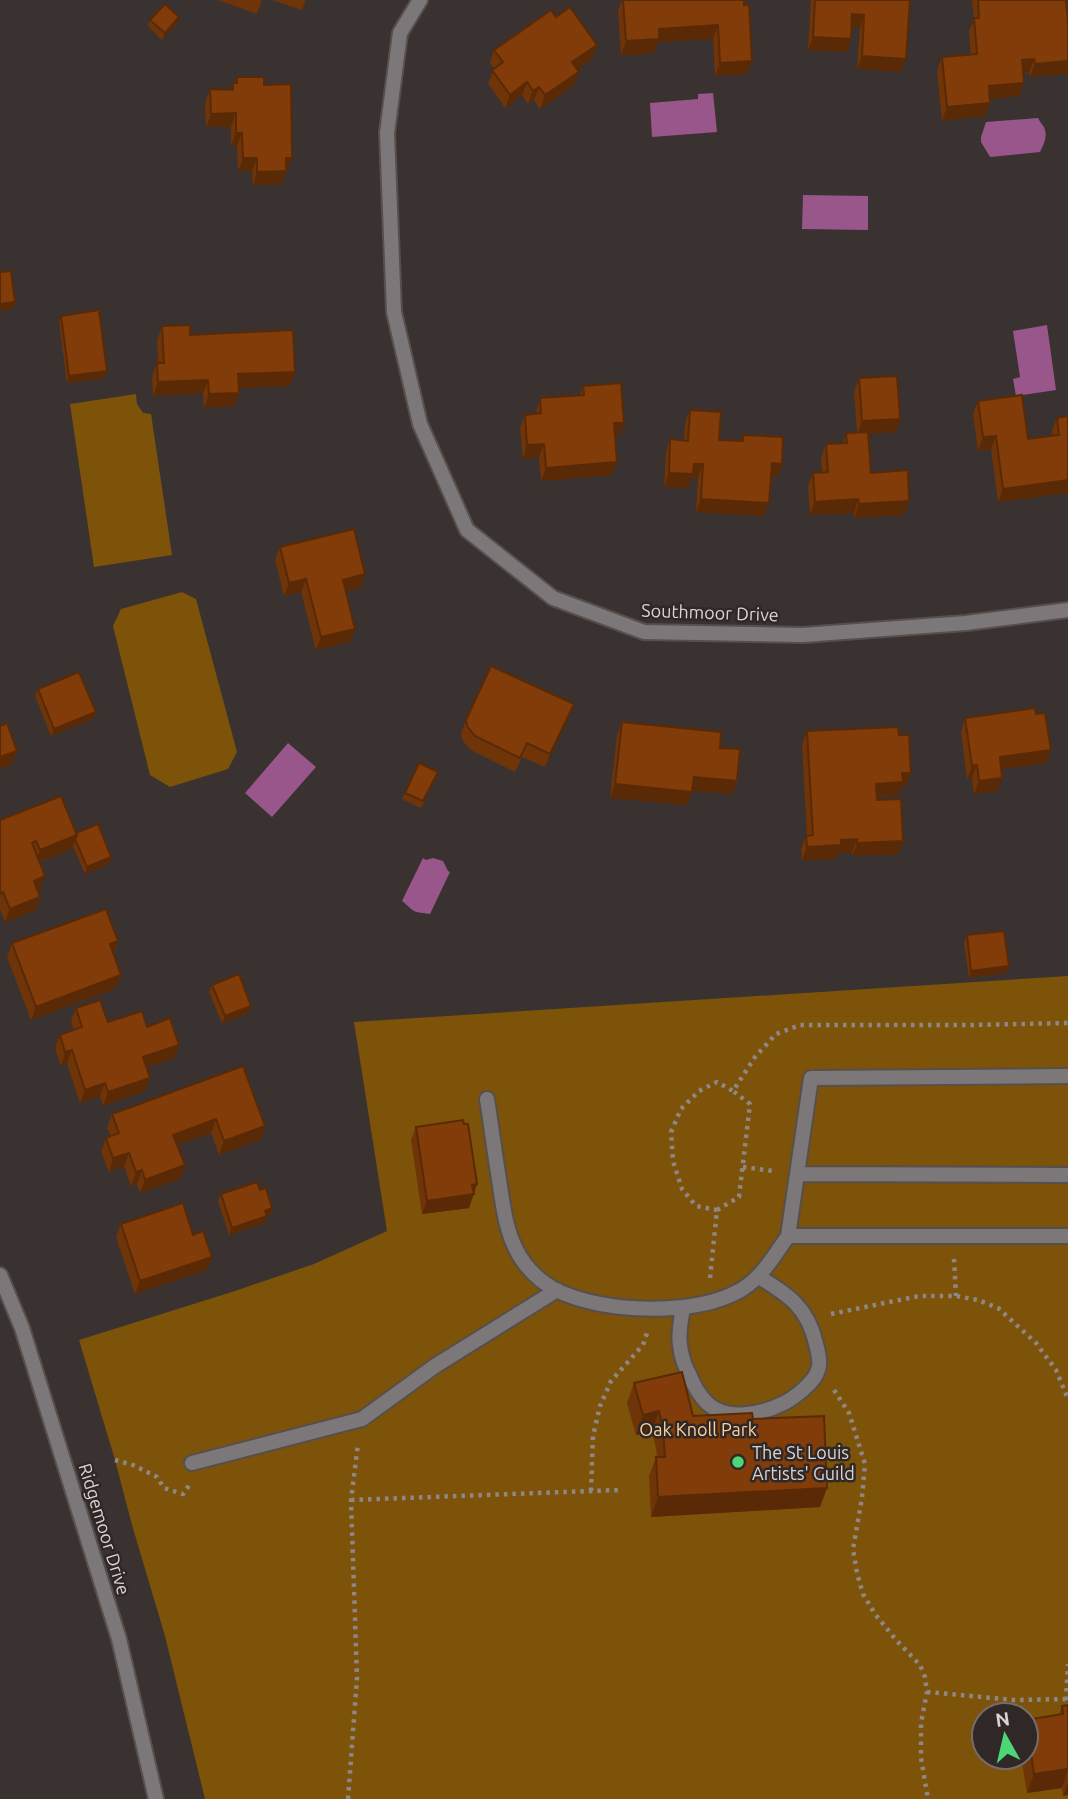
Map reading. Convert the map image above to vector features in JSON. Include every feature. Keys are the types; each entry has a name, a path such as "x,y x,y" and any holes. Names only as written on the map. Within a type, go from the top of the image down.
{"street":[{"name":"Southmoor Drive","path":"420,0 400,33 387,133 394,312 420,424 467,530 553,598 639,631 803,635 967,623 1068,610"},
{"path":"487,1099 505,1219 514,1245 525,1264 542,1281 582,1299 656,1309 682,1308 708,1304 742,1290 758,1277 788,1236 811,1078 1068,1076"},
{"path":"798,1174 1068,1175"},
{"path":"788,1236 1068,1237"},
{"name":"Ridgemoor Drive","path":"0,1275 22,1328 119,1639 156,1799"},
{"path":"682,1308 679,1344 686,1370 709,1405 723,1412 737,1414 758,1413 774,1408 790,1400 807,1386 818,1371 819,1355 810,1322 803,1311 793,1300 758,1277"},
{"path":"192,1463 362,1419 435,1366 557,1290"}],"path":[{"path":"717,1210 739,1197 750,1104 733,1091"},
{"path":"953,1236 956,1296"},
{"path":"810,1322 830,1314 919,1296 956,1296 978,1300 998,1308 1036,1343 1056,1370 1068,1399"},
{"path":"592,1491 593,1436 600,1406 611,1381 643,1345 656,1309"},
{"path":"818,1371 830,1383 849,1413 864,1464 862,1498 853,1549 863,1594 875,1614 920,1664 925,1677 927,1692 921,1723 920,1758 928,1799"},
{"path":"348,1799 358,1678 351,1500 362,1419"},
{"path":"115,1461 133,1465 157,1477 164,1488 183,1494 190,1487 192,1463"},
{"path":"351,1500 618,1490"},
{"path":"927,1692 1015,1700 1067,1700 1068,1664"}],"green space":[{"path":"136,394 137,404 143,413 151,414 172,555 94,567 70,404"},
{"path":"182,592 196,599 237,752 228,769 170,787 150,775 113,626 121,609"},
{"name":"Oak Knoll Park","path":"1068,976 1068,1799 205,1799 165,1636 79,1340 314,1264 387,1231 354,1022"}],"shaded area":[{"path":"713,93 717,132 652,137 650,103 698,99 698,94"},
{"path":"1038,118 1046,134 1040,152 990,157 981,142 986,122"},
{"path":"803,195 868,196 868,230 802,229"},
{"path":"1047,325 1056,390 1016,396 1013,379 1020,377 1013,331"},
{"path":"288,743 316,767 272,817 245,793"},
{"path":"423,858 443,861 450,872 430,914 414,911 402,901"}],"building":[{"path":"623,0 744,0 744,5 749,5 752,61 720,63 718,25 659,29 659,39 626,41"},
{"path":"815,0 910,0 906,59 862,56 864,15 852,14 851,39 813,37"},
{"path":"978,0 1066,0 1068,61 1035,64 1034,59 1022,60 1024,83 989,86 990,103 947,107 942,57 977,54 974,18 979,18"},
{"path":"165,4 179,17 165,33 150,20"},
{"path":"570,7 597,45 572,62 579,72 545,95 539,87 533,91 527,82 510,95 492,70 503,62 494,50 551,10 556,17"},
{"path":"237,77 264,77 264,85 291,84 292,158 286,158 286,171 257,172 257,158 243,158 242,133 236,133 236,113 211,114 210,89 233,90"},
{"path":"11,271 15,302 0,304 0,272"},
{"path":"99,310 107,371 69,376 61,316"},
{"path":"190,325 190,335 293,330 295,372 238,374 239,393 209,394 208,380 158,382 157,363 164,363 162,326"},
{"path":"897,376 900,419 862,421 859,378"},
{"path":"621,383 624,423 614,423 617,462 546,468 544,444 527,445 525,415 541,413 540,398 584,395 583,386"},
{"path":"1022,395 1028,439 1059,435 1057,418 1068,416 1068,480 1003,489 996,436 983,437 978,401"},
{"path":"690,410 721,412 719,440 743,441 743,435 783,437 782,464 772,463 769,503 701,499 703,464 694,464 693,474 669,473 670,439 688,441"},
{"path":"868,432 871,473 908,470 909,501 859,504 858,499 815,502 813,473 828,472 826,444 847,443 846,433"},
{"path":"354,529 365,574 343,580 355,629 321,637 306,579 289,583 280,547"},
{"path":"491,666 574,704 550,754 527,743 520,758 475,736 467,726 466,720"},
{"path":"79,672 96,712 54,729 38,689"},
{"path":"1035,708 1036,714 1045,713 1051,750 1000,757 1002,778 979,781 977,765 972,766 965,718"},
{"path":"622,722 721,732 720,748 740,749 737,781 694,777 692,792 615,784"},
{"path":"7,723 17,751 0,757 0,726"},
{"path":"898,727 899,735 909,735 911,773 902,773 903,782 876,784 877,800 901,799 903,841 857,843 857,839 841,840 841,845 807,847 806,836 813,835 807,731"},
{"path":"419,763 438,772 423,801 405,793"},
{"path":"61,796 77,835 40,850 36,841 32,843 45,876 34,881 40,897 10,909 3,892 0,894 0,820"},
{"path":"98,824 111,857 87,867 75,839 76,833"},
{"path":"106,909 118,941 110,944 121,975 36,1007 12,943"},
{"path":"1004,931 1009,966 971,971 967,935"},
{"path":"239,974 251,1006 225,1016 212,985"},
{"path":"100,1000 108,1022 142,1011 147,1027 170,1018 179,1045 143,1057 150,1078 108,1092 105,1083 85,1090 72,1050 65,1052 60,1035 82,1027 76,1008"},
{"path":"243,1066 265,1126 224,1141 216,1119 173,1135 185,1165 145,1180 142,1170 136,1172 129,1153 113,1158 106,1138 119,1133 112,1114"},
{"path":"463,1120 464,1124 468,1124 477,1184 472,1185 474,1194 427,1201 416,1127"},
{"path":"257,1182 260,1190 266,1188 272,1208 265,1211 267,1216 232,1228 221,1194"},
{"path":"183,1203 193,1235 203,1231 212,1257 140,1281 121,1224"},
{"name":"The St Louis Artists' Guild","path":"682,1372 693,1416 752,1413 753,1419 824,1416 827,1488 658,1497 656,1457 665,1457 663,1429 659,1411 643,1415 634,1383"},
{"path":"1068,1705 1068,1769 1034,1774 1034,1771 1040,1771 1040,1718 1063,1714 1062,1706"}],"place":[{"name":"The St Louis Artists' Guild","path":"738,1462"}]}
